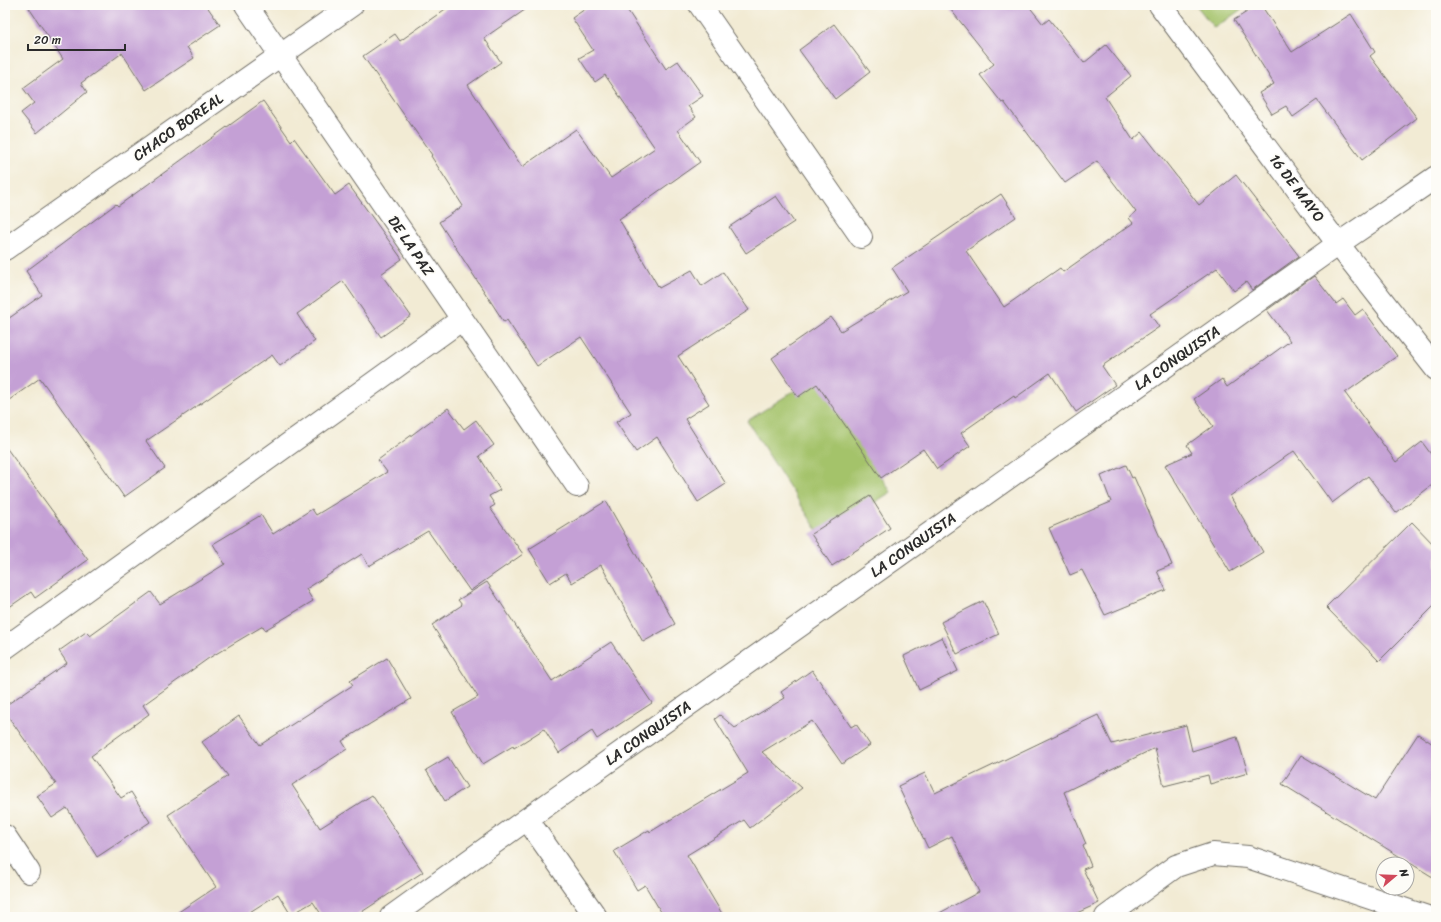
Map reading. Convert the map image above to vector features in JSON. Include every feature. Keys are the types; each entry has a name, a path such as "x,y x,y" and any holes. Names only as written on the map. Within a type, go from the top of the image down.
{"street":[{"name":"DE LA PAZ","path":"246,5 577,486"},
{"name":"CHACO BOREAL","path":"5,249 352,5"},
{"path":"700,5 861,237"},
{"name":"16 DE MAYO","path":"1160,5 1338,244 1436,369"},
{"name":"LA CONQUISTA","path":"391,917 1338,244 1436,177"},
{"path":"5,648 462,320"},
{"path":"527,819 596,917"},
{"path":"5,836 29,872"},
{"path":"1106,917 1176,866 1213,854 1248,857 1427,917"}],"green space":[{"path":"1196,5 1248,5 1214,28"},
{"path":"817,376 891,492 821,536 747,421"}],"building":[{"path":"27,5 206,5 220,25 187,47 194,58 146,90 122,53 81,83 87,92 37,133 21,113 34,103 23,88 63,59"},
{"path":"451,5 532,5 484,38 501,62 468,85 522,167 576,129 611,178 655,148 605,75 595,82 579,58 593,50 572,18 591,5 624,5 666,69 678,61 703,96 688,106 696,117 678,130 700,162 619,219 659,288 692,270 702,286 723,272 749,310 678,356 709,404 685,419 726,484 698,502 657,437 636,452 616,422 631,413 581,337 537,366 507,320 504,322 439,222 463,206 431,156 432,155 363,56 395,34 400,41"},
{"path":"947,5 1028,5 1043,24 1049,19 1084,63 1106,45 1131,76 1105,97 1133,140 1142,132 1199,205 1236,175 1299,256 1252,290 1246,282 1234,291 1217,268 1150,314 1159,327 1102,366 1115,385 1076,412 1050,373 961,433 970,446 937,469 923,449 881,478 817,384 798,397 772,358 831,317 841,331 907,291 892,268 1001,194 1016,217 966,251 1004,307 1060,268 1063,272 1133,223 1129,218 1136,212 1097,161 1065,183 1004,102 1002,103 980,75 994,64"},
{"path":"1258,5 1261,5 1292,52 1351,14 1375,52 1370,56 1417,118 1362,160 1317,100 1293,117 1286,106 1272,114 1259,93 1274,84 1234,20"},
{"path":"834,24 870,72 835,99 799,50"},
{"path":"263,101 291,141 294,138 335,195 349,185 402,259 381,274 411,316 381,337 343,281 297,314 315,341 280,366 272,355 146,441 165,468 124,497 40,378 5,403 5,321 42,295 26,271 116,204 118,206"},
{"path":"776,196 794,222 746,253 729,227"},
{"path":"1314,276 1336,304 1343,299 1355,315 1363,309 1397,356 1345,393 1396,462 1422,442 1436,461 1436,482 1396,513 1368,476 1332,503 1294,451 1230,496 1263,552 1230,572 1165,465 1192,453 1187,445 1213,426 1194,399 1222,379 1227,387 1290,341 1267,310"},
{"path":"448,408 464,429 476,420 494,445 479,456 500,490 489,496 495,505 490,508 523,554 470,591 428,531 369,566 362,554 306,589 313,601 265,630 263,626 209,658 143,705 149,714 91,756 121,798 131,792 150,822 97,857 67,808 52,818 37,796 56,784 5,712 5,706 67,663 59,651 86,632 90,636 151,592 160,604 225,564 213,544 261,515 273,534 312,509 316,515 387,472 378,460"},
{"path":"5,446 88,560 35,598 31,592 5,610"},
{"path":"1126,465 1132,478 1134,477 1172,565 1157,571 1166,590 1105,615 1082,570 1070,575 1049,528 1111,502 1101,476"},
{"path":"870,496 890,528 832,566 811,534"},
{"path":"606,501 675,624 643,642 601,565 572,583 566,573 550,583 529,549"},
{"path":"1412,522 1436,547 1436,604 1379,661 1326,607"},
{"path":"487,582 552,681 611,642 652,703 597,739 592,731 559,753 544,729 514,748 513,746 483,764 452,712 478,697 432,625 462,605 458,600"},
{"path":"983,601 999,634 957,654 941,622"},
{"path":"942,637 958,671 919,690 904,656"},
{"path":"387,658 411,699 342,741 347,749 292,785 320,828 372,795 423,872 354,917 323,917 313,902 291,915 278,894 242,917 171,917 216,887 168,815 228,776 202,742 239,716 260,745 353,685 350,681"},
{"path":"812,670 851,727 856,724 870,745 842,764 812,721 762,752 802,788 750,828 744,820 687,855 724,917 664,917 645,885 637,890 614,851 649,830 650,832 748,773 715,719 720,715 735,728 785,698 781,692"},
{"path":"1098,715 1112,744 1186,725 1192,751 1237,737 1248,773 1210,784 1208,775 1164,786 1155,748 1064,792 1086,844 1083,846 1091,866 1083,869 1099,903 1068,917 932,917 979,892 952,836 928,848 898,786 925,773 935,793"},
{"path":"1418,734 1436,746 1436,879 1415,866 1415,856 1399,856 1282,784 1301,755 1375,800"},
{"path":"448,757 467,787 445,801 426,770"}]}
